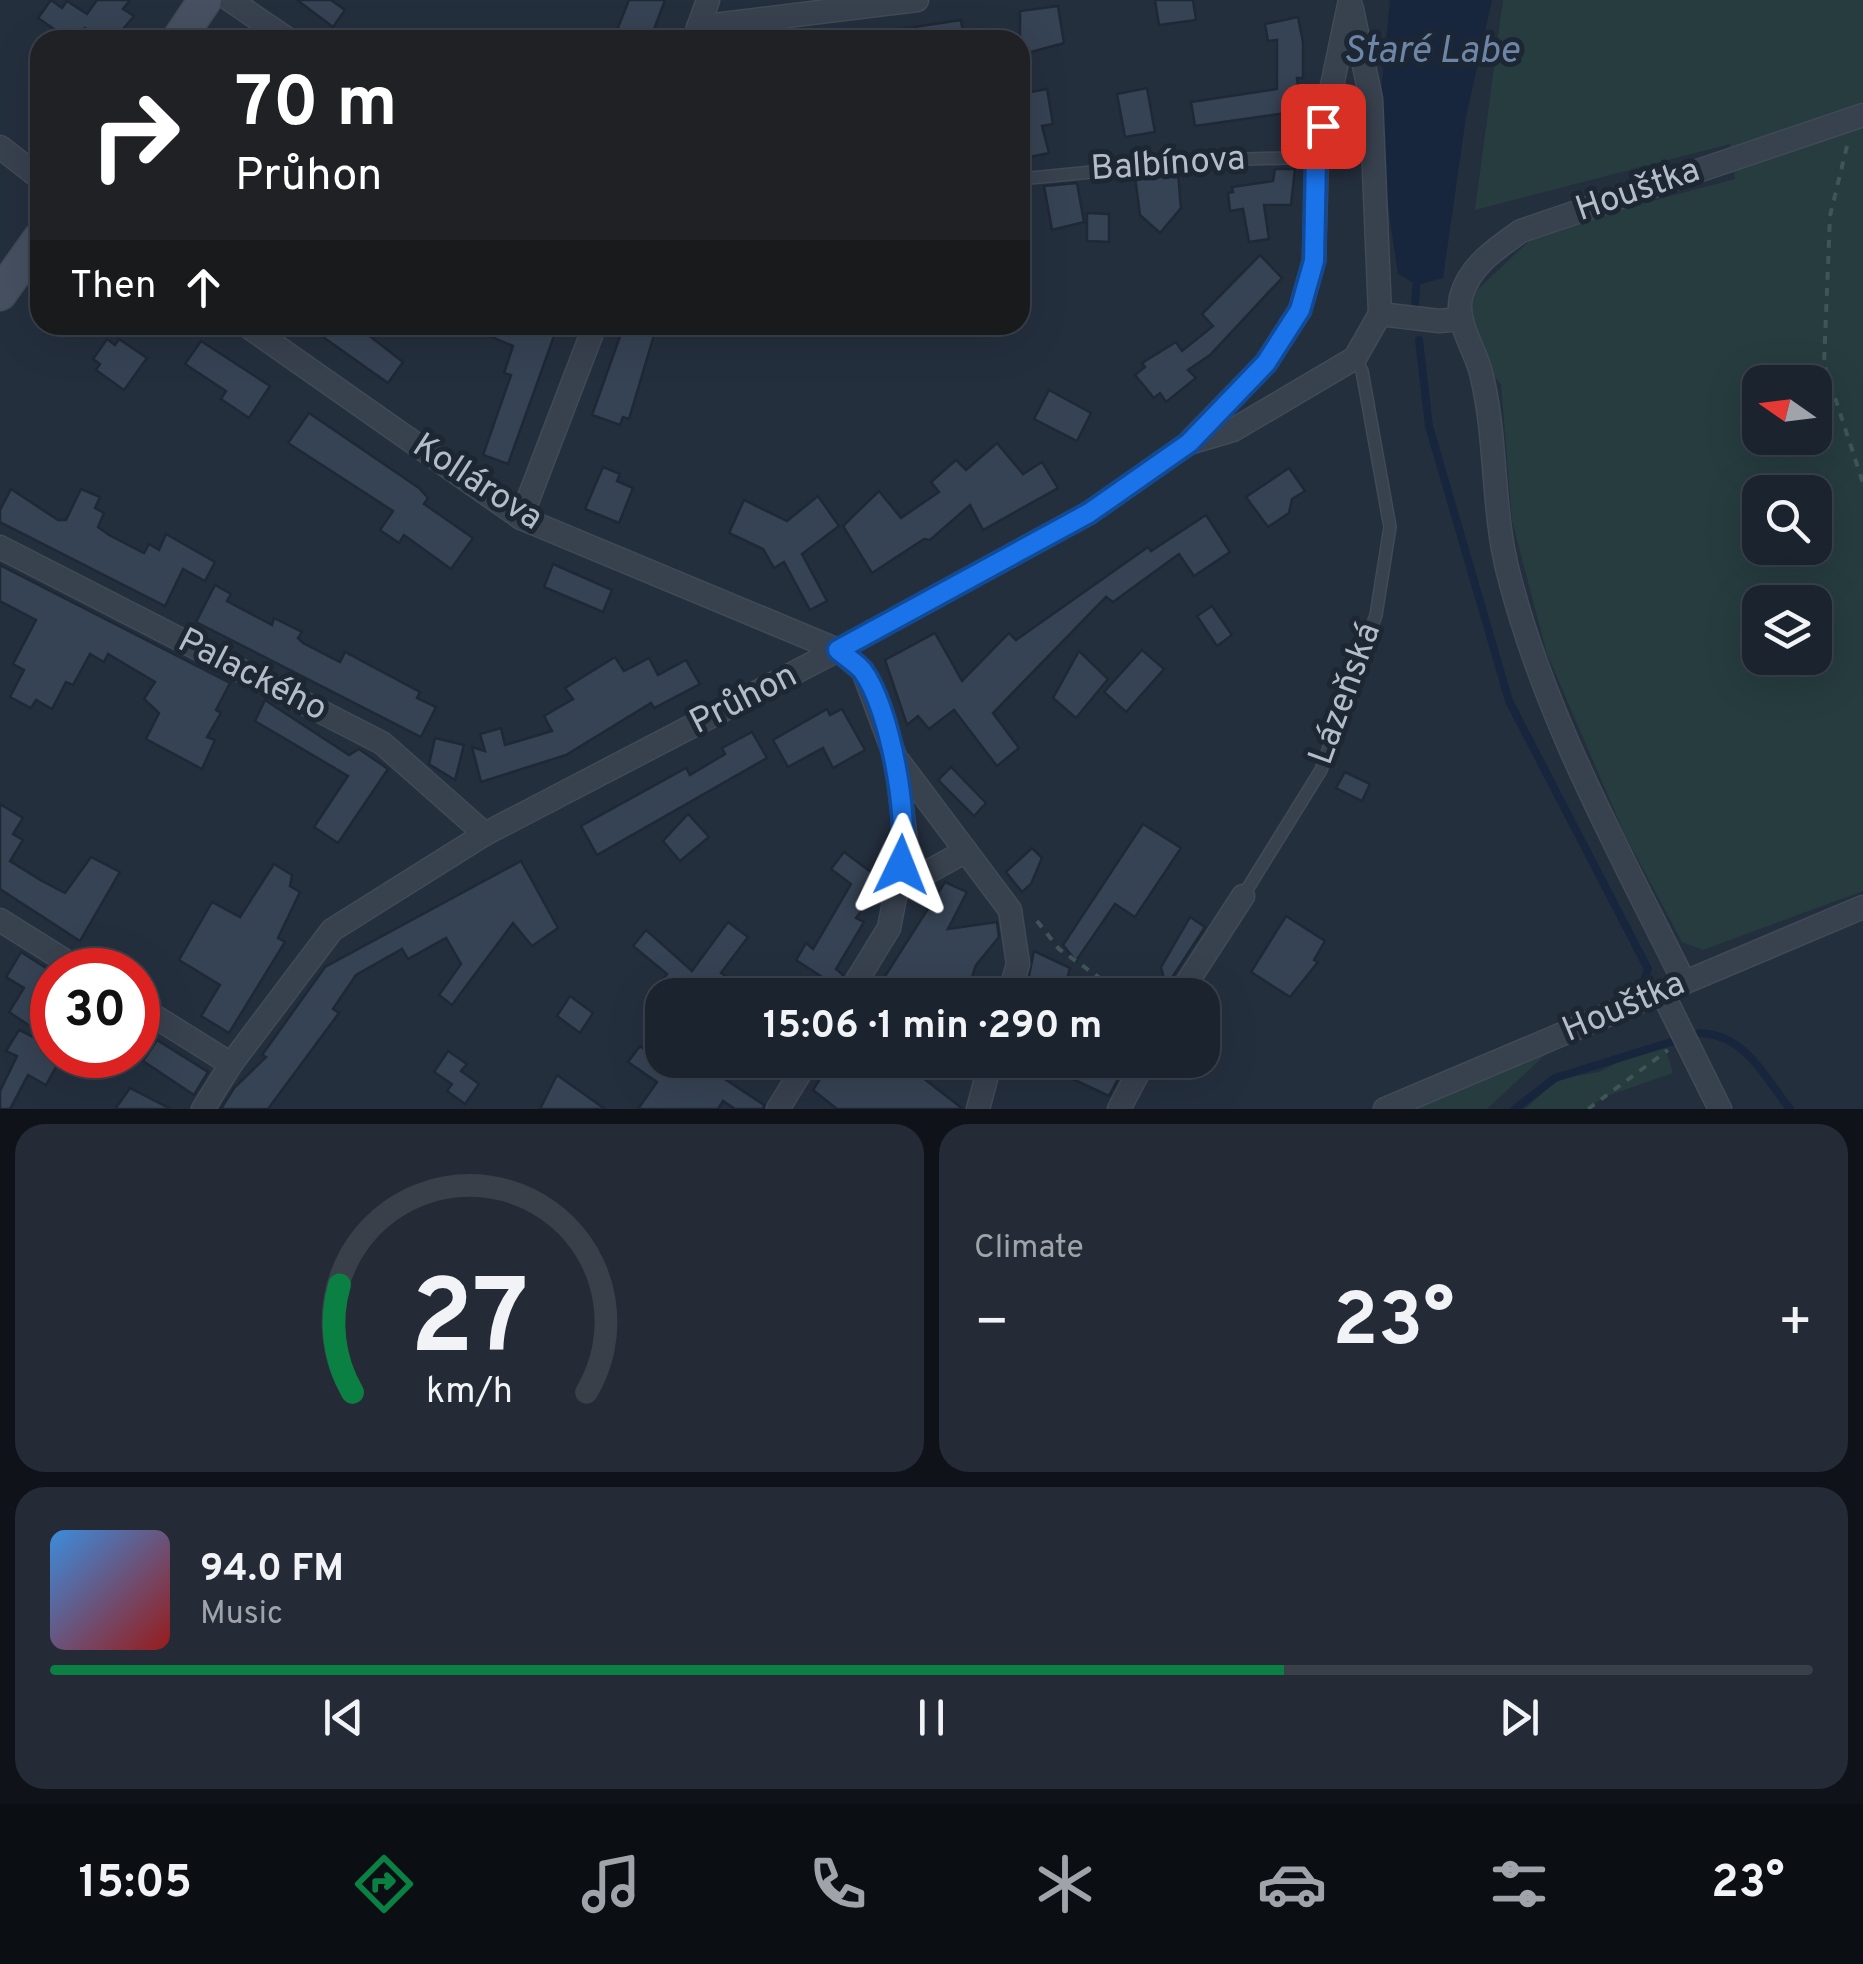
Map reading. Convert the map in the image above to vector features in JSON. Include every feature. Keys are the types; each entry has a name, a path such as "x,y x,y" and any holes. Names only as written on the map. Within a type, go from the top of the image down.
{"street":[{"path":"185,30 205,0"},
{"path":"230,0 274,30"},
{"path":"697,30 708,0"},
{"path":"722,30 917,0"},
{"path":"1189,443 1266,363 1300,310 1314,261 1316,157 1350,0"},
{"path":"1350,0 1371,100 1380,314 1439,321 1462,319 1482,375 1508,570 1558,721 1606,831 1684,982"},
{"name":"Houštka","path":"1462,319 1461,297 1478,267 1521,232 1859,117"},
{"path":"0,147 30,170"},
{"path":"0,294 30,252"},
{"name":"Průhon","path":"204,1109 231,1064 332,930 485,834 838,650 1089,513 1189,443 1233,430 1355,358 1380,314"},
{"name":"Kollárova","path":"260,335 521,518 838,650"},
{"path":"521,518 591,335"},
{"name":"Palackého","path":"0,546 382,742 485,834"},
{"path":"838,650 864,672 896,759 906,841 889,928 858,978"},
{"path":"896,759 1010,910 1018,964 1014,978"},
{"path":"897,889 966,851"},
{"name":"Lázeňská","path":"1190,978 1243,896"},
{"name":"Houštka","path":"1385,1109 1863,908"},
{"path":"1,923 43,948"},
{"path":"1662,992 1720,1109"},
{"path":"160,1020 231,1064"},
{"path":"778,1109 797,1078"},
{"path":"978,1109 986,1078"},
{"path":"1119,1109 1135,1078"}],"lane":[{"name":"Balbínova","path":"1030,178 1215,160 1316,157"},
{"name":"Lázeňská","path":"1243,896 1322,770 1376,615 1390,526 1362,371 1355,358"}],"path":[{"path":"1859,117 1830,216 1824,364 1863,483"},
{"path":"1010,910 1028,910 1059,950 1099,978"},
{"path":"1588,1109 1660,1053 1684,1043"}],"green space":[{"path":"1503,0 1863,0 1863,891 1703,950 1682,942 1625,835 1547,654 1512,521 1501,384 1445,320 1541,230 1735,179 1730,144 1475,210"},
{"path":"1663,1040 1673,1073 1607,1096 1585,1109 1525,1109 1558,1079 1599,1072"},
{"path":"1558,1043 1487,1109 1416,1109"}],"water":[{"name":"Staré Labe","path":"1390,0 1492,0 1466,117 1443,278 1417,285 1398,274 1377,132"}],"building":[{"path":"51,0 62,8 67,1 87,14 97,0 130,0 123,9 134,16 122,30 55,30 38,18"},
{"path":"297,0 331,0 345,10 333,27"},
{"path":"629,0 665,0 654,30 617,30"},
{"path":"1155,0 1193,0 1196,20 1159,25"},
{"path":"1058,6 1064,43 1030,52 1030,30 1020,30 1020,11"},
{"path":"1298,17 1303,42 1303,78 1297,78 1301,111 1195,126 1191,102 1277,89 1277,40 1268,41 1265,24"},
{"path":"961,20 962,30 901,30"},
{"path":"1147,88 1155,132 1125,137 1117,94"},
{"path":"1047,89 1053,124 1042,126 1049,153 1030,157 1030,92"},
{"path":"1275,169 1295,169 1291,205 1264,205 1269,239 1249,242 1243,209 1230,211 1228,193 1233,192 1232,187 1273,181"},
{"path":"1178,173 1181,208 1160,233 1140,215 1135,177"},
{"path":"1077,183 1084,222 1052,230 1044,186"},
{"path":"1087,213 1109,214 1109,242 1087,241"},
{"path":"1260,255 1282,278 1210,355 1188,370 1196,378 1166,402 1160,393 1154,398 1135,375 1145,367 1142,363 1176,342 1182,351 1213,326 1202,314"},
{"path":"320,335 368,335 403,362 388,383"},
{"path":"487,335 554,335 508,464 483,455 511,375 504,373 513,346"},
{"path":"620,335 654,335 629,419 623,417 620,425 592,415"},
{"path":"107,339 115,345 119,339 147,358 124,390 96,370 100,364 93,359"},
{"path":"201,341 270,386 249,418 221,399 226,391 185,364"},
{"path":"1049,390 1091,413 1077,441 1034,419"},
{"path":"309,413 419,488 428,498 424,504 473,538 451,569 404,535 399,543 380,530 393,511 288,443"},
{"path":"997,443 1023,474 1042,462 1058,488 983,530 970,505 930,540 924,539 872,573 843,526 879,491 901,518 939,492 931,482 956,460 966,470"},
{"path":"603,467 620,474 617,481 633,488 619,523 585,509"},
{"path":"1289,468 1305,491 1292,499 1289,513 1268,527 1246,497"},
{"path":"11,489 58,520 66,520 81,489 100,497 95,508 104,513 98,527 109,535 144,553 149,544 159,550 166,534 215,562 205,581 183,569 165,606 0,522 0,510"},
{"path":"818,496 839,526 802,554 827,601 810,610 784,562 774,568 763,549 729,533 744,500 787,521"},
{"path":"1206,515 1230,552 1194,576 1179,554 1113,602 1106,597 993,713 1019,748 997,766 954,710 929,729 918,716 907,725 885,660 935,633 962,681 1009,633 1016,640 1148,547 1151,551"},
{"path":"553,564 612,590 603,612 544,587"},
{"path":"0,565 230,683 216,710 221,713 207,737 215,740 202,769 146,739 159,713 144,699 155,682 108,654 104,662 90,654 73,685 66,682 52,709 36,700 31,708 10,697 24,670 13,664 36,620 0,601"},
{"path":"215,585 231,594 227,601 272,625 274,618 302,632 298,638 303,643 340,662 345,652 420,692 417,698 436,707 421,737 196,622"},
{"path":"1212,606 1232,635 1217,646 1197,616"},
{"path":"1142,650 1164,669 1126,712 1104,692"},
{"path":"1079,651 1108,679 1076,718 1053,698"},
{"path":"615,657 624,671 649,658 658,675 686,660 700,684 654,708 651,703 566,755 481,782 472,747 485,751 480,734 501,728 505,745 552,731 544,716 573,699 565,688"},
{"path":"265,700 349,755 359,749 388,769 338,843 314,827 348,776 255,721"},
{"path":"827,709 830,715 842,709 865,750 833,768 823,748 788,767 773,740"},
{"path":"752,732 767,758 597,855 581,826 686,768 690,775 725,754 722,748"},
{"path":"435,738 464,745 455,780 429,764"},
{"path":"951,767 986,803 974,816 938,780"},
{"path":"1345,772 1370,784 1362,801 1336,788"},
{"path":"0,804 23,818 13,834 23,840 10,861 42,881 65,893 91,857 120,872 80,941 0,889"},
{"path":"688,814 709,837 680,861 663,841"},
{"path":"1143,824 1181,848 1135,917 1115,904 1076,961 1063,945"},
{"path":"1032,848 1042,858 1031,884 1022,892 1006,872"},
{"path":"844,852 883,881 856,918 864,922 836,969 843,975 841,978 824,978 796,960 806,943 813,949 851,884 831,869"},
{"path":"521,861 558,928 532,946 513,923 452,1005 439,995 461,964 446,938 408,959 402,949 356,975 333,1009 339,1013 268,1109 221,1109 234,1088 266,1057 262,1055 325,967"},
{"path":"274,864 292,875 290,886 300,892 278,938 285,942 229,1033 201,1016 220,985 179,960 212,902 240,917"},
{"path":"945,882 967,892 948,929 997,922 999,937 976,965 972,978 884,978"},
{"path":"1286,916 1325,941 1314,960 1318,962 1290,997 1251,972"},
{"path":"1190,917 1205,927 1172,978 1164,978 1161,967"},
{"path":"728,922 748,937 721,973 728,978 664,978 667,974 633,946 646,930 692,971"},
{"path":"1034,951 1070,968 1067,978 1028,978"},
{"path":"21,952 30,958 30,1026 9,1012 24,988 6,977"},
{"path":"570,996 593,1013 580,1033 557,1016"},
{"path":"19,1030 30,1036 30,1076 10,1109 0,1109 0,1091 17,1056 6,1051"},
{"path":"160,1042 208,1072 194,1095 160,1072"},
{"path":"640,1046 644,1049 645,1074 628,1062"},
{"path":"448,1051 467,1064 461,1071 479,1084 465,1104 447,1091 452,1084 434,1072"},
{"path":"557,1075 605,1109 540,1109"},
{"path":"651,1078 723,1078 764,1105 763,1109 735,1109 723,1101 718,1109 638,1109 657,1082"},
{"path":"821,1078 923,1078 963,1109 837,1109 813,1090"},
{"path":"1070,1078 1118,1078 1109,1096"},
{"path":"130,1088 171,1109 115,1109"}],"waterway":[{"path":"1415,306 1417,277"},
{"path":"1419,340 1429,426 1509,701 1648,969 1644,980"},
{"path":"1699,1033 1715,1035 1741,1049 1790,1109"},
{"path":"1515,1109 1555,1078 1671,1042"}],"route":[{"path":"901,865 906,841 896,759 864,672 838,650 1089,513 1189,443 1266,363 1300,310 1314,261 1316,157 1323,126"}]}
